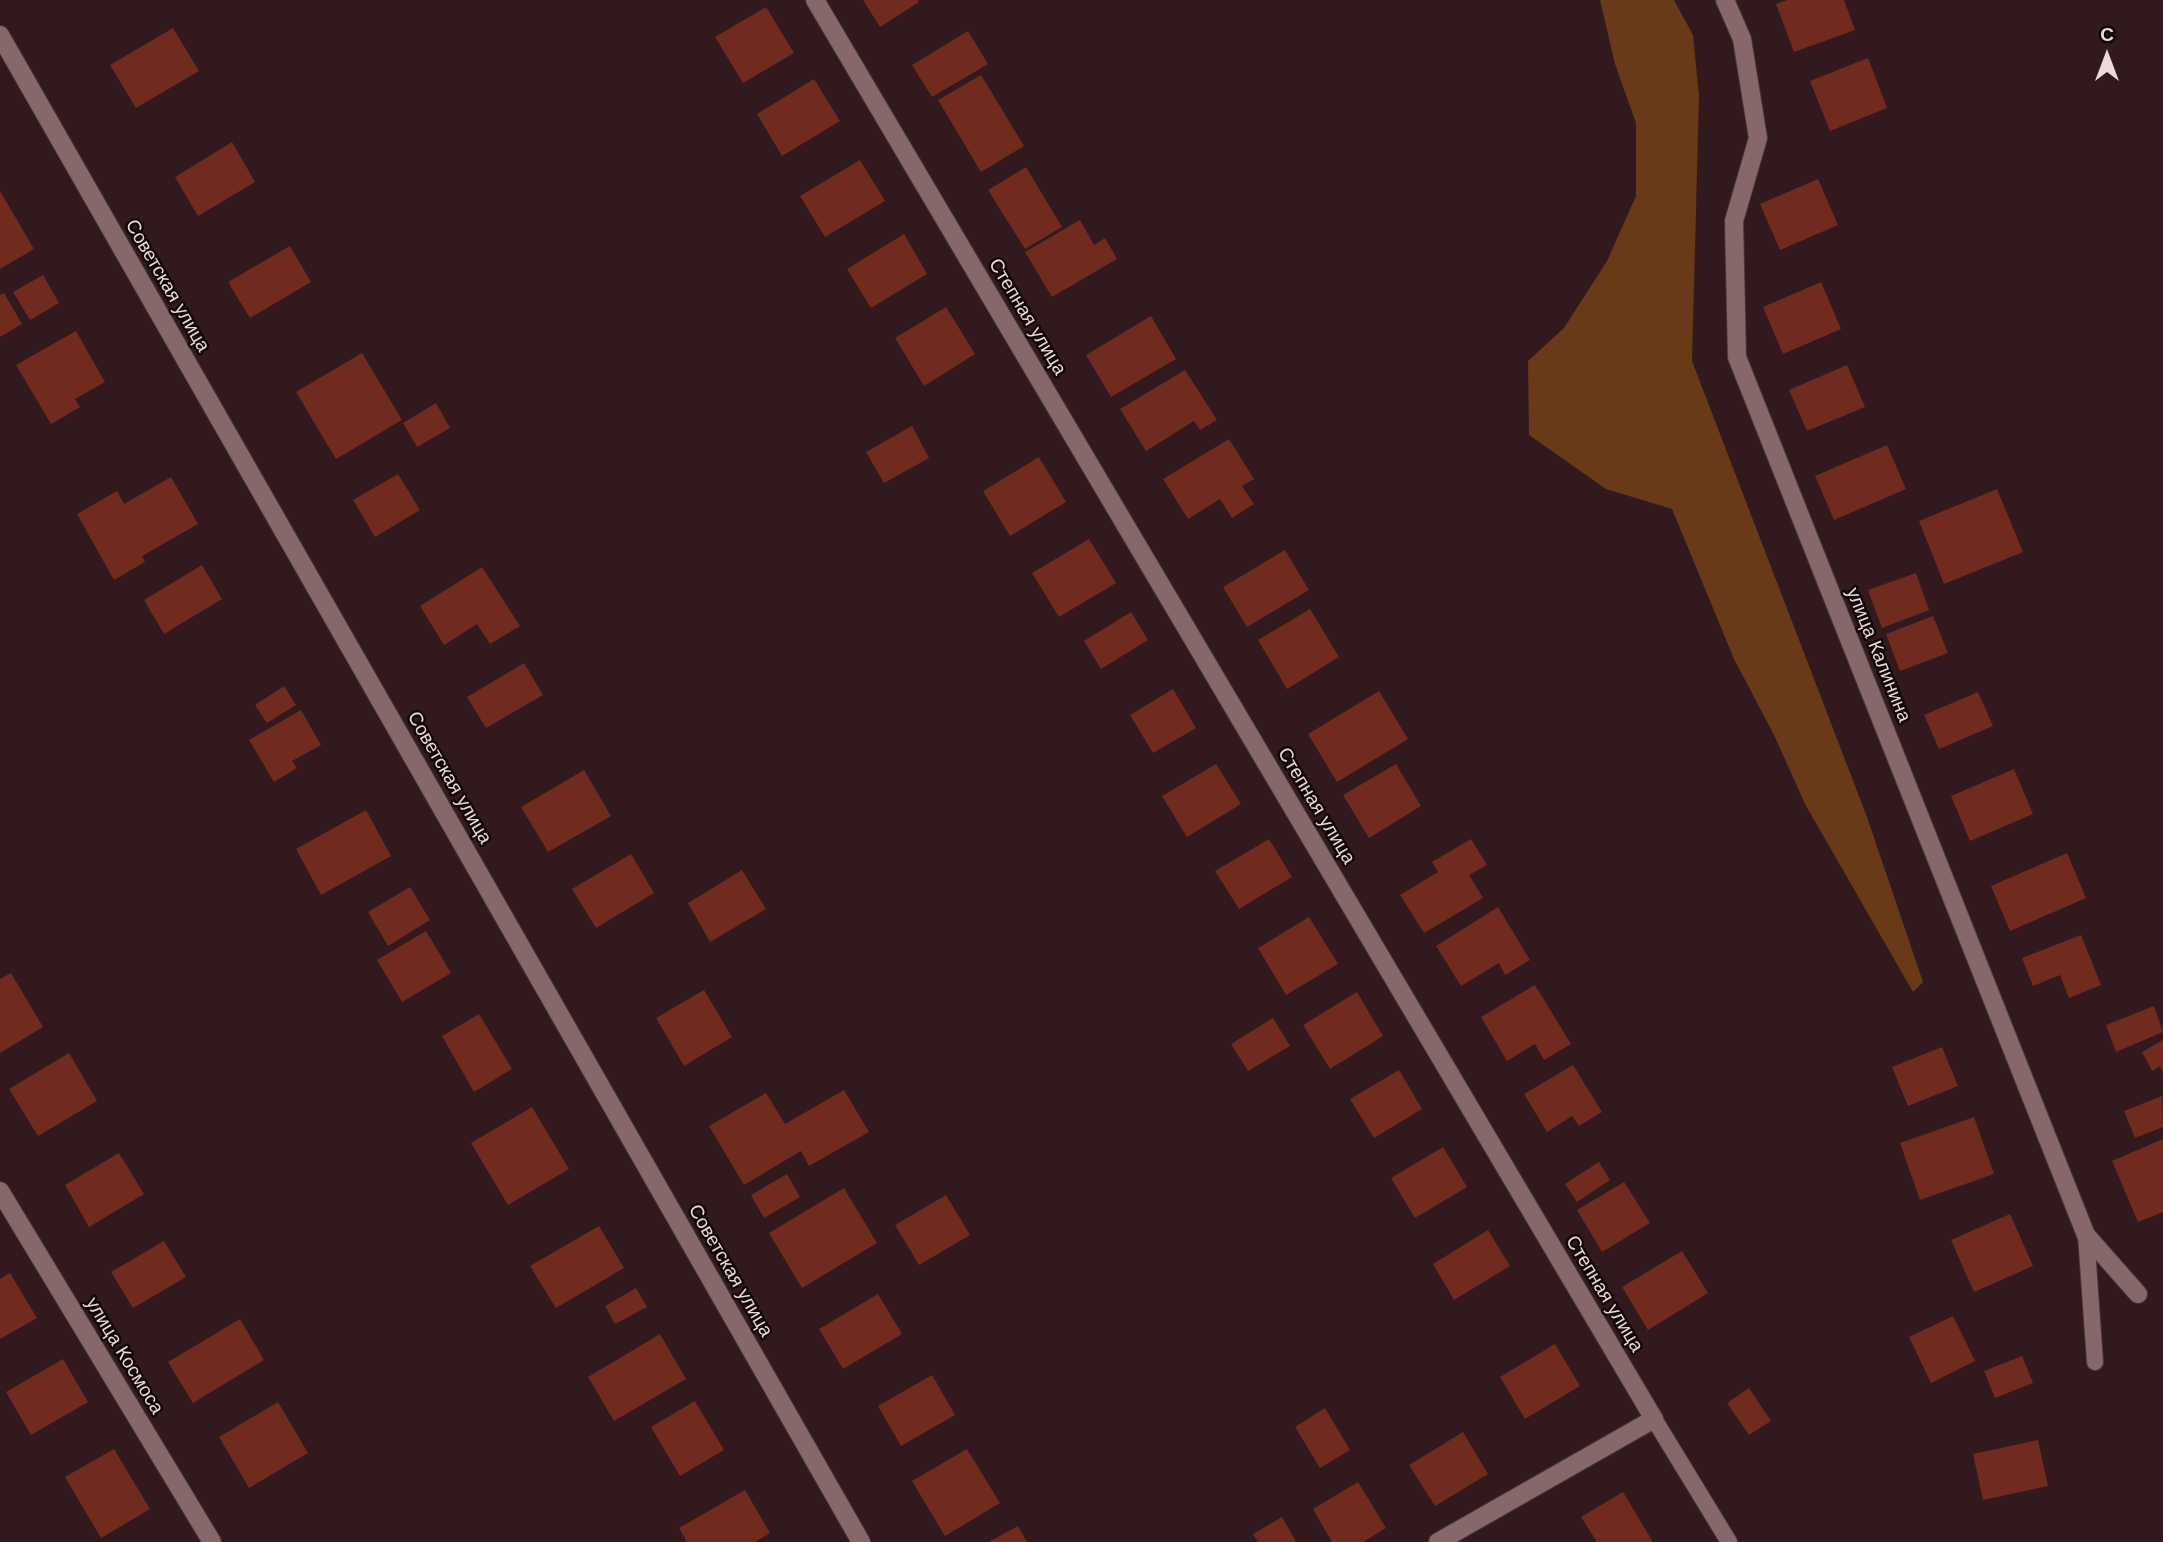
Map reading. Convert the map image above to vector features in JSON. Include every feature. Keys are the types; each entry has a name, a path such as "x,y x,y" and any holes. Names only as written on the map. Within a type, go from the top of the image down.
{"street":[{"name":"Степная улица","path":"815,0 1654,1419"},
{"name":"улица Калинина","path":"1725,0 1742,39 1758,138 1734,221 1737,357 2086,1235 2137,1294"},
{"name":"Советская улица","path":"0,35 861,1542"},
{"name":"улица Космоса","path":"0,1191 212,1542"},
{"path":"1438,1542 1654,1419"}],"lane":[{"path":"2086,1235 2095,1362"},
{"path":"1654,1419 1729,1542"}],"shaded area":[{"path":"1600,0 1674,0 1693,35 1699,96 1692,361 1867,817 1923,982 1913,992 1805,804 1774,735 1734,659 1672,509 1606,489 1529,435 1528,361 1564,328 1607,261 1636,196 1636,123 1615,64"}],"building":[{"path":"863,0 918,0 919,2 880,27"},
{"path":"1787,0 1844,0 1855,30 1794,52 1776,4"},
{"path":"766,7 794,53 743,83 715,37"},
{"path":"173,28 199,71 136,108 110,65"},
{"path":"968,31 988,64 932,97 912,65"},
{"path":"1868,58 1887,108 1830,131 1810,81"},
{"path":"981,75 1024,146 981,172 938,100"},
{"path":"814,79 840,121 782,156 757,114"},
{"path":"232,142 255,182 198,216 175,177"},
{"path":"860,160 885,201 825,237 800,196"},
{"path":"1026,167 1062,227 1025,249 988,190"},
{"path":"1818,179 1838,225 1780,250 1760,204"},
{"path":"0,191 34,249 0,269"},
{"path":"1080,220 1094,245 1105,238 1117,259 1052,297 1025,252"},
{"path":"904,234 927,274 871,308 847,269"},
{"path":"290,246 311,282 250,318 228,282"},
{"path":"43,275 59,303 30,320 13,292"},
{"path":"1821,282 1841,329 1783,354 1763,307"},
{"path":"4,293 22,324 0,337 0,295"},
{"path":"946,307 975,354 924,386 895,338"},
{"path":"1151,316 1176,359 1111,397 1086,355"},
{"path":"76,331 105,382 75,399 80,407 51,424 16,365"},
{"path":"362,353 402,420 336,459 296,392"},
{"path":"1847,365 1865,407 1807,431 1789,390"},
{"path":"1185,370 1217,420 1200,430 1194,421 1146,451 1120,409"},
{"path":"436,403 450,428 417,447 403,423"},
{"path":"912,426 929,458 884,483 866,452"},
{"path":"1229,439 1254,479 1242,486 1254,504 1232,518 1220,499 1188,519 1163,479"},
{"path":"1887,445 1906,489 1834,520 1815,476"},
{"path":"1039,457 1066,502 1010,536 983,491"},
{"path":"398,474 420,510 375,537 353,500"},
{"path":"171,477 198,524 142,556 145,562 114,580 77,514 117,491 124,504"},
{"path":"1997,489 2023,552 1944,584 1919,521"},
{"path":"1089,539 1116,583 1059,617 1032,573"},
{"path":"1285,550 1309,590 1247,627 1223,587"},
{"path":"202,565 222,599 164,634 144,600"},
{"path":"482,567 520,626 490,644 477,624 444,645 420,606"},
{"path":"1916,573 1929,610 1882,628 1868,590"},
{"path":"1310,609 1339,657 1287,689 1258,640"},
{"path":"1131,612 1148,640 1101,669 1084,641"},
{"path":"1933,616 1948,653 1900,671 1886,634"},
{"path":"524,663 543,695 486,728 467,697"},
{"path":"284,686 296,705 267,723 255,705"},
{"path":"1173,689 1196,728 1153,753 1130,715"},
{"path":"1379,691 1408,739 1337,782 1308,734"},
{"path":"1978,692 1993,726 1939,749 1924,715"},
{"path":"301,710 321,745 292,761 297,768 274,782 249,740"},
{"path":"1216,764 1241,804 1187,837 1162,796"},
{"path":"1396,764 1421,806 1369,838 1343,795"},
{"path":"2014,769 2033,814 1970,841 1951,796"},
{"path":"584,770 611,816 548,852 521,807"},
{"path":"366,810 391,856 321,895 296,849"},
{"path":"1269,839 1292,877 1239,909 1215,871"},
{"path":"1471,839 1487,865 1469,875 1483,898 1424,933 1400,895 1438,872 1432,862"},
{"path":"2067,853 2086,898 2010,931 1991,886"},
{"path":"631,854 654,893 596,928 572,889"},
{"path":"742,870 766,909 710,942 688,903"},
{"path":"410,887 430,920 388,946 368,912"},
{"path":"1498,907 1530,960 1505,975 1499,963 1461,986 1436,946"},
{"path":"1309,917 1338,964 1286,995 1258,948"},
{"path":"426,931 451,973 402,1002 377,960"},
{"path":"2081,935 2101,985 2069,998 2060,975 2033,986 2022,958"},
{"path":"11,973 43,1027 0,1053 0,979"},
{"path":"1535,985 1571,1044 1544,1060 1535,1044 1507,1061 1481,1017"},
{"path":"704,990 732,1037 684,1066 656,1018"},
{"path":"1357,992 1383,1036 1330,1069 1303,1025"},
{"path":"2154,1006 2163,1032 2116,1052 2106,1025"},
{"path":"479,1014 512,1069 474,1092 442,1036"},
{"path":"1273,1018 1290,1046 1248,1071 1231,1044"},
{"path":"2163,1040 2163,1073 2160,1066 2152,1071 2142,1052"},
{"path":"1942,1047 1958,1086 1908,1106 1892,1067"},
{"path":"69,1053 97,1101 38,1136 9,1089"},
{"path":"1573,1065 1602,1112 1579,1126 1572,1116 1547,1132 1524,1094"},
{"path":"1399,1070 1422,1109 1374,1138 1350,1099"},
{"path":"844,1090 869,1132 809,1166 801,1151 744,1185 709,1126 766,1093 785,1124"},
{"path":"2162,1096 2163,1127 2135,1138 2124,1111"},
{"path":"532,1107 569,1169 508,1205 471,1143"},
{"path":"1974,1117 1994,1174 1920,1200 1900,1143"},
{"path":"2163,1139 2163,1212 2138,1222 2112,1161"},
{"path":"1443,1147 1467,1187 1415,1218 1391,1178"},
{"path":"119,1153 144,1194 89,1227 65,1185"},
{"path":"1599,1162 1610,1180 1577,1202 1565,1184"},
{"path":"787,1174 800,1197 764,1218 751,1195"},
{"path":"1624,1182 1650,1223 1602,1252 1577,1210"},
{"path":"844,1188 877,1243 802,1288 769,1233"},
{"path":"946,1195 970,1235 919,1265 895,1225"},
{"path":"2010,1214 2033,1266 1974,1292 1951,1240"},
{"path":"599,1226 624,1268 556,1308 530,1266"},
{"path":"1488,1230 1510,1266 1454,1300 1433,1264"},
{"path":"164,1241 186,1277 133,1308 111,1272"},
{"path":"1682,1251 1708,1293 1648,1330 1622,1287"},
{"path":"10,1273 37,1318 0,1339 0,1279"},
{"path":"636,1288 647,1307 615,1324 605,1306"},
{"path":"878,1294 902,1334 843,1369 819,1329"},
{"path":"1953,1316 1975,1361 1931,1383 1909,1337"},
{"path":"240,1319 264,1360 193,1403 168,1362"},
{"path":"660,1334 686,1379 614,1421 588,1377"},
{"path":"1555,1344 1580,1386 1525,1419 1500,1377"},
{"path":"2022,1356 2033,1383 1995,1398 1984,1371"},
{"path":"63,1359 88,1402 31,1435 6,1392"},
{"path":"932,1375 955,1415 901,1446 878,1406"},
{"path":"1749,1388 1771,1421 1749,1435 1727,1403"},
{"path":"695,1401 724,1450 680,1476 651,1427"},
{"path":"278,1402 308,1453 249,1488 219,1437"},
{"path":"1325,1408 1350,1450 1320,1468 1295,1427"},
{"path":"1463,1432 1488,1474 1435,1506 1409,1465"},
{"path":"2038,1440 2048,1486 1983,1500 1973,1454"},
{"path":"114,1449 150,1509 101,1538 65,1477"},
{"path":"967,1449 1000,1503 945,1536 912,1481"},
{"path":"1358,1482 1386,1528 1363,1542 1332,1542 1313,1509"},
{"path":"745,1490 770,1533 755,1542 687,1542 679,1528"},
{"path":"1623,1492 1653,1542 1597,1542 1581,1517"},
{"path":"1282,1517 1296,1542 1258,1542 1253,1534"},
{"path":"1018,1526 1027,1542 989,1542"}]}
